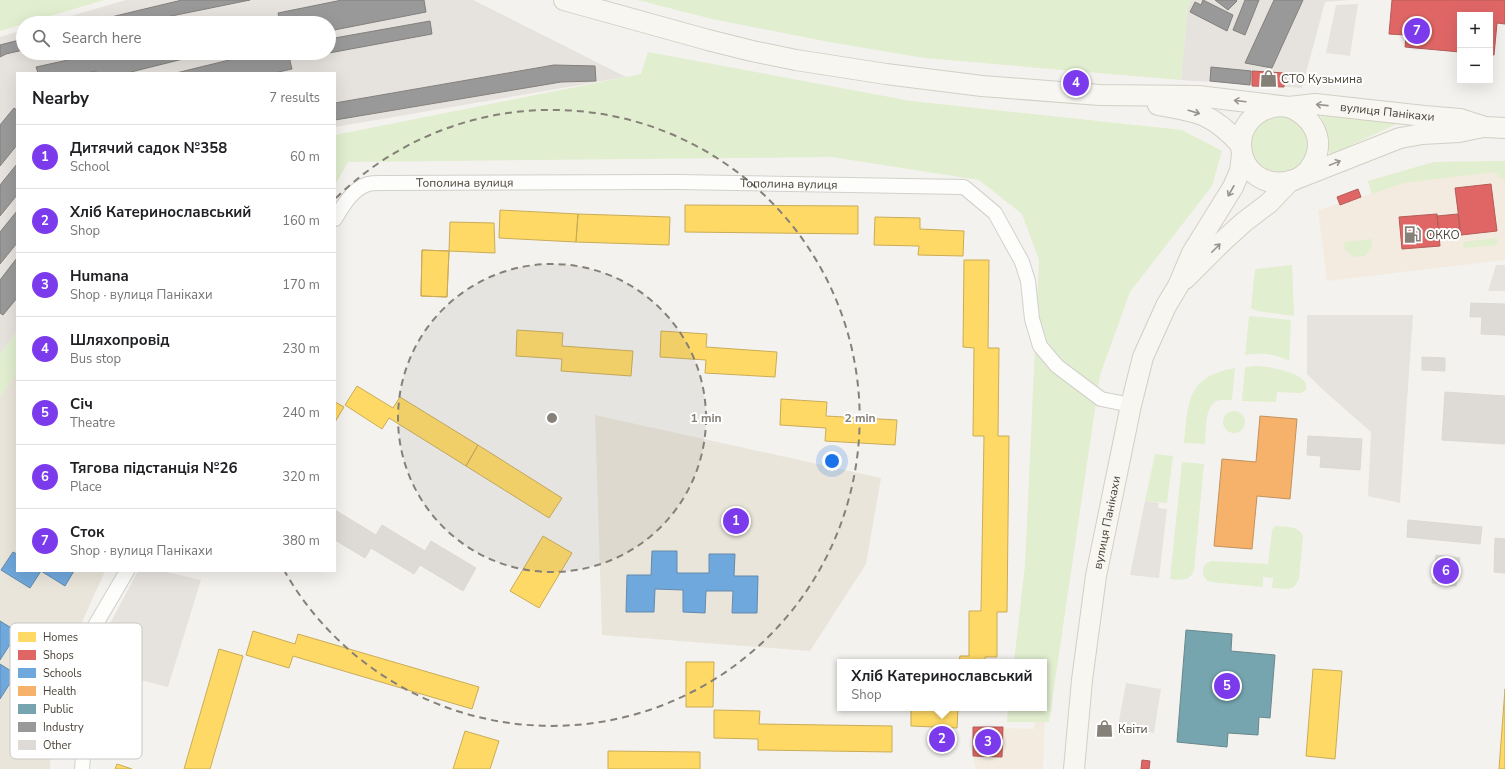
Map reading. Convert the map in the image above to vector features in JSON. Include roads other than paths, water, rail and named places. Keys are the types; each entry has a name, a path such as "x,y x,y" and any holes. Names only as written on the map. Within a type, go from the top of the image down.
{"main road":[{"path":"564,0 708,40 796,60 886,74 982,86 1100,95 1198,96 1284,106 1298,111 1306,117 1312,125 1318,144 1317,154 1307,171 1295,179 1280,183 1270,182 1260,178 1252,172 1246,163 1241,150 1227,130 1217,122 1188,110 1100,95"},
{"name":"вулиця Панікахи","path":"1284,106 1315,104 1460,119 1485,127"},
{"path":"1241,150 1242,135 1245,126 1251,118 1264,109 1284,106"},
{"name":"вулиця Панікахи","path":"1178,286 1222,242 1295,179 1400,138 1422,134 1459,132 1485,127 1505,128"},
{"name":"вулиця Панікахи","path":"1074,769 1082,680 1096,576 1131,405 1143,357 1166,306 1178,286 1192,253 1233,187 1240,171 1241,150"}],"street":[{"name":"Тополина вулиця","path":"336,217 348,198 357,191 368,184 381,183 678,182 964,187 995,213 1022,262 1028,281 1032,319 1040,346 1057,366 1101,399 1131,405"},
{"path":"97,623 126,572"},
{"path":"82,769 83,759"}],"place":[{"name":"Сток","path":"1417,31"},
{"name":"СТО Кузьмина","path":"1268,79"},
{"name":"Шляхопровід","path":"1076,83"},
{"name":"ОККО","path":"1413,235"},
{"name":"Дитячий садок №358","path":"736,521"},
{"name":"Тягова пiдстанцiя №26","path":"1446,571"},
{"name":"Січ","path":"1227,686"},
{"name":"Квіти","path":"1105,729"},
{"name":"Хліб Катеринославський","path":"942,739"},
{"name":"Humana","path":"988,742"}]}
